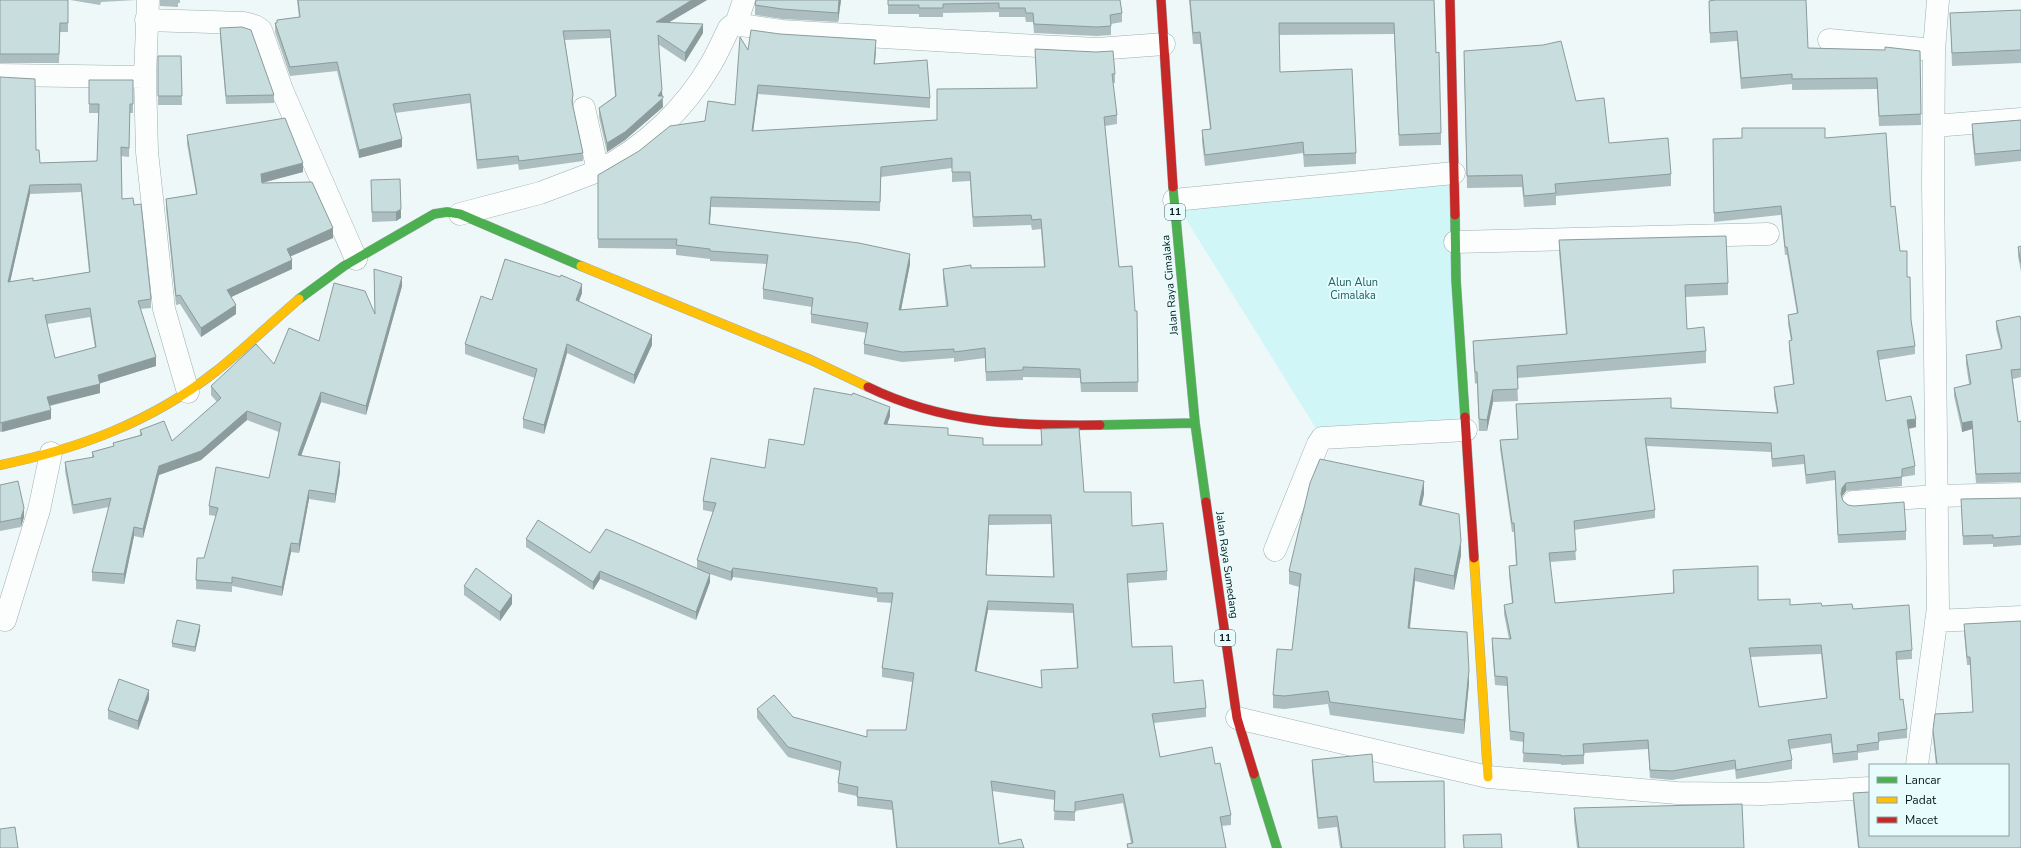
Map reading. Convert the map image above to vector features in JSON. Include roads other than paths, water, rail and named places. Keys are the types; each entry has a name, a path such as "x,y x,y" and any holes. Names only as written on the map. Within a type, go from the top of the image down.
{"main road":[{"name":"Jalan Raya Cimalaka","path":"1161,0 1174,200 1195,424"},
{"path":"1450,0 1456,242 1466,430 1488,777"},
{"path":"0,465 94,441 154,414 215,372 316,286 356,259 434,214 447,212 466,217 811,360 890,398 938,412 982,422 1038,426 1195,424"},
{"name":"Jalan Raya Sumedang","path":"1195,424 1237,718 1278,848"}],"street":[{"path":"744,0 744,26"},
{"path":"1917,764 1938,608 1934,50 1938,0"},
{"path":"188,392 164,309 147,152 145,77 147,10 244,23 256,26 261,30 282,90 356,259"},
{"path":"466,217 598,171 646,140 671,118 692,93 712,64 729,28 732,25 789,32 1082,48 1164,44"},
{"path":"1828,40 1934,50"},
{"path":"0,75 145,77"},
{"path":"584,108 598,171"},
{"path":"1934,126 2021,119"},
{"path":"1174,200 1454,173"},
{"path":"1456,242 1768,234"},
{"path":"1275,550 1318,444 1322,438 1466,430"},
{"path":"5,620 39,510 51,453"},
{"path":"1853,502 1937,496 2021,494"},
{"path":"1936,621 2021,617"},
{"path":"1237,718 1488,777 1677,793 1762,794 1869,788"}],"park label":[{"name":"Alun Alun Cimalaka","path":"1353,288"}]}
